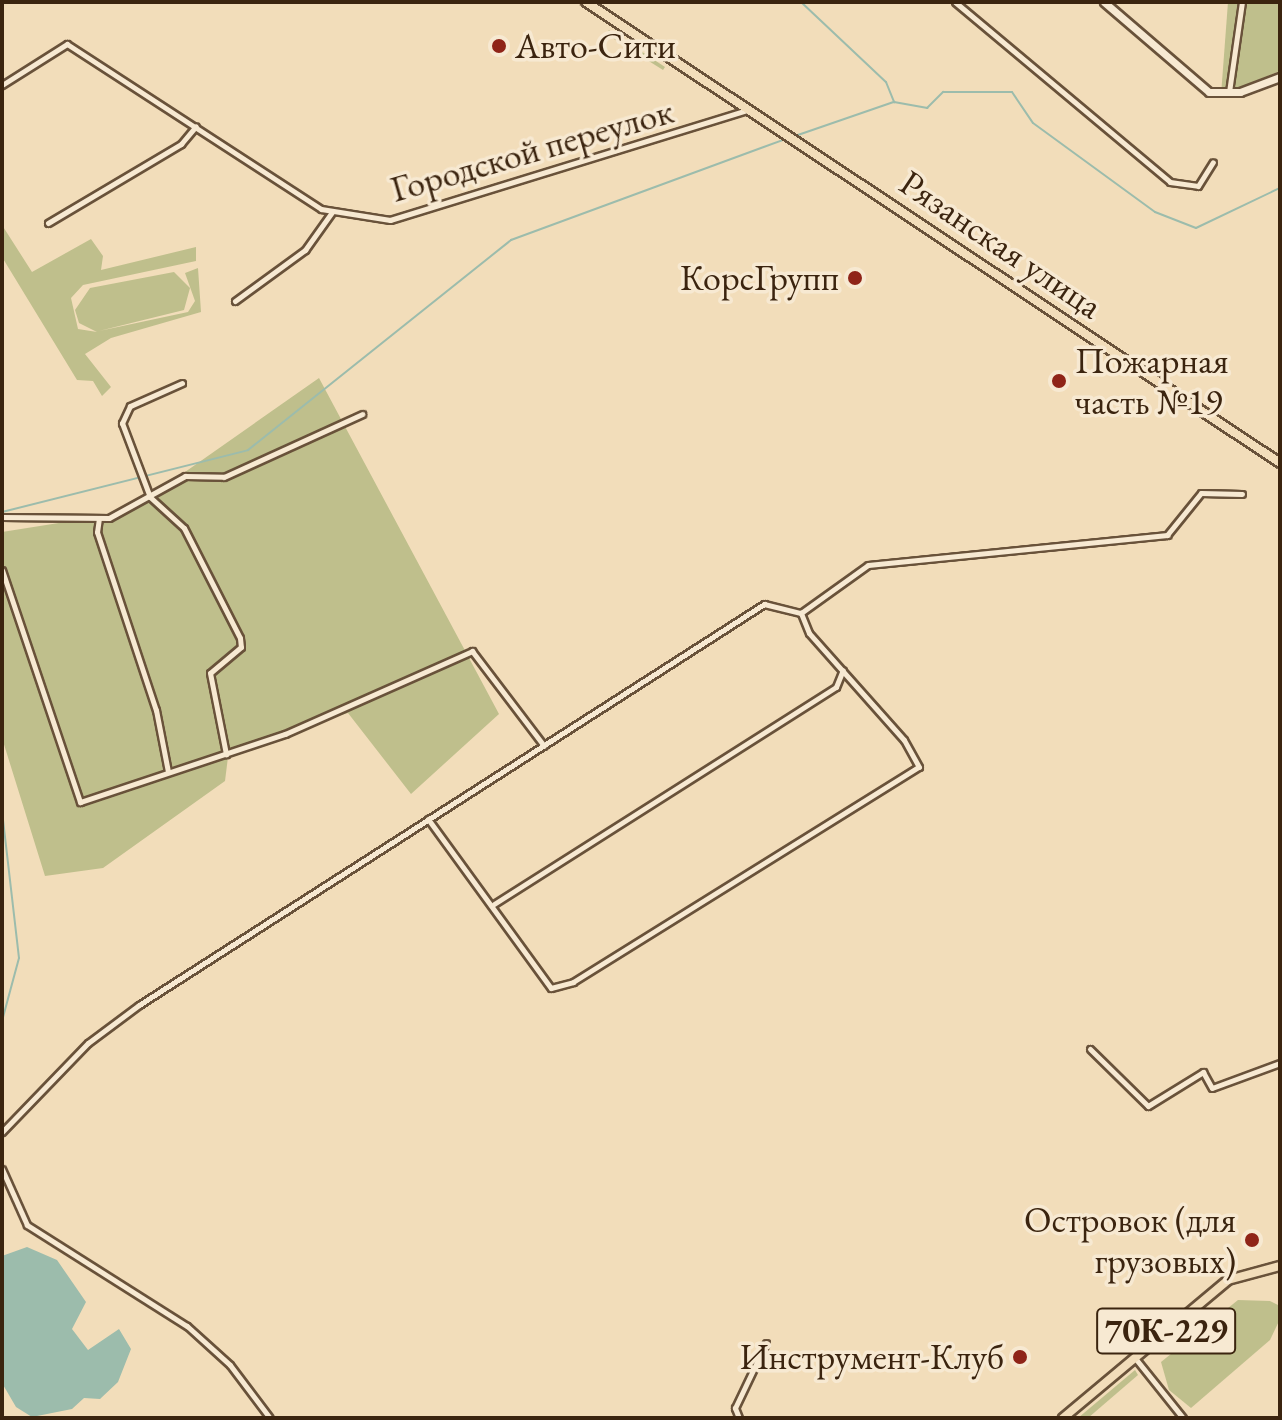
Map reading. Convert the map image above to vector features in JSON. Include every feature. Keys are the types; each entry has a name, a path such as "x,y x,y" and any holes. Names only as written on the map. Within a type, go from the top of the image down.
{"main road":[{"name":"Рязанская улица","path":"586,2 1280,463"},
{"name":"70К-229","path":"1063,1418 1228,1280 1280,1266"}],"street":[{"path":"955,2 1170,182 1198,186 1213,162"},
{"path":"1104,2 1209,92 1229,94 1280,77"},
{"path":"1229,94 1242,2"},
{"name":"Городской переулок","path":"2,85 67,44 332,212 390,220 749,110"},
{"path":"48,223 181,144 196,126"},
{"path":"235,301 305,250 332,212"},
{"path":"182,383 123,414 150,497 184,528 240,638 241,647 210,673 226,754"},
{"path":"2,517 99,518 150,497 185,476 224,477 362,414"},
{"path":"2,1132 101,1033 764,604 801,613 868,565 1167,535 1201,493 1242,494"},
{"path":"99,518 97,532 156,710 168,772"},
{"path":"2,570 53,707 77,800 226,754 472,651 544,746"},
{"path":"428,819 558,989 919,767 843,670 809,633 801,613"},
{"path":"494,904 836,687 843,670"},
{"path":"1090,1049 1148,1106 1203,1072 1212,1088 1280,1063"},
{"path":"2,1169 27,1225 187,1326 230,1365 270,1418"},
{"path":"739,1418 735,1408 766,1343"},
{"path":"1134,1358 1183,1418"}],"green space":[{"path":"1228,2 1280,2 1280,71 1221,95"},
{"path":"609,30 665,67 663,70 606,34"},
{"path":"2,225 32,272 91,239 103,256 101,270 196,247 196,261 83,285 71,298 78,329 97,332 79,323 75,310 90,288 174,272 190,288 184,310 99,331 188,312 195,301 185,273 198,268 201,312 111,338 85,354 111,387 102,396 93,381 77,380 2,257"},
{"path":"319,378 499,714 411,794 348,713 229,749 225,781 103,868 45,876 2,738 2,532 128,512"},
{"path":"1238,1300 1270,1301 1280,1306 1280,1319 1270,1340 1191,1408 1169,1390 1161,1362"},
{"path":"1135,1370 1138,1375 1088,1418 1078,1418"}],"shaded area":[{"path":"27,1247 57,1260 86,1302 72,1329 88,1350 119,1329 131,1349 118,1382 100,1399 84,1398 72,1409 32,1417 16,1407 2,1383 2,1256"}],"waterway":[{"path":"801,2 886,82 894,102 927,108 943,92 1012,92 1033,123 1155,212 1196,228 1280,188"},
{"path":"795,136 894,102"},
{"path":"2,512 248,450 511,240 786,139"},
{"path":"2,811 19,958 2,1021"}],"place":[{"name":"Авто-Сити","path":"499,46"},
{"name":"КорсГрупп","path":"855,278"},
{"name":"Пожарная часть №19","path":"1059,381"},
{"name":"Островок (для грузовых)","path":"1252,1240"},
{"name":"Инструмент-Клуб","path":"1020,1357"}]}
